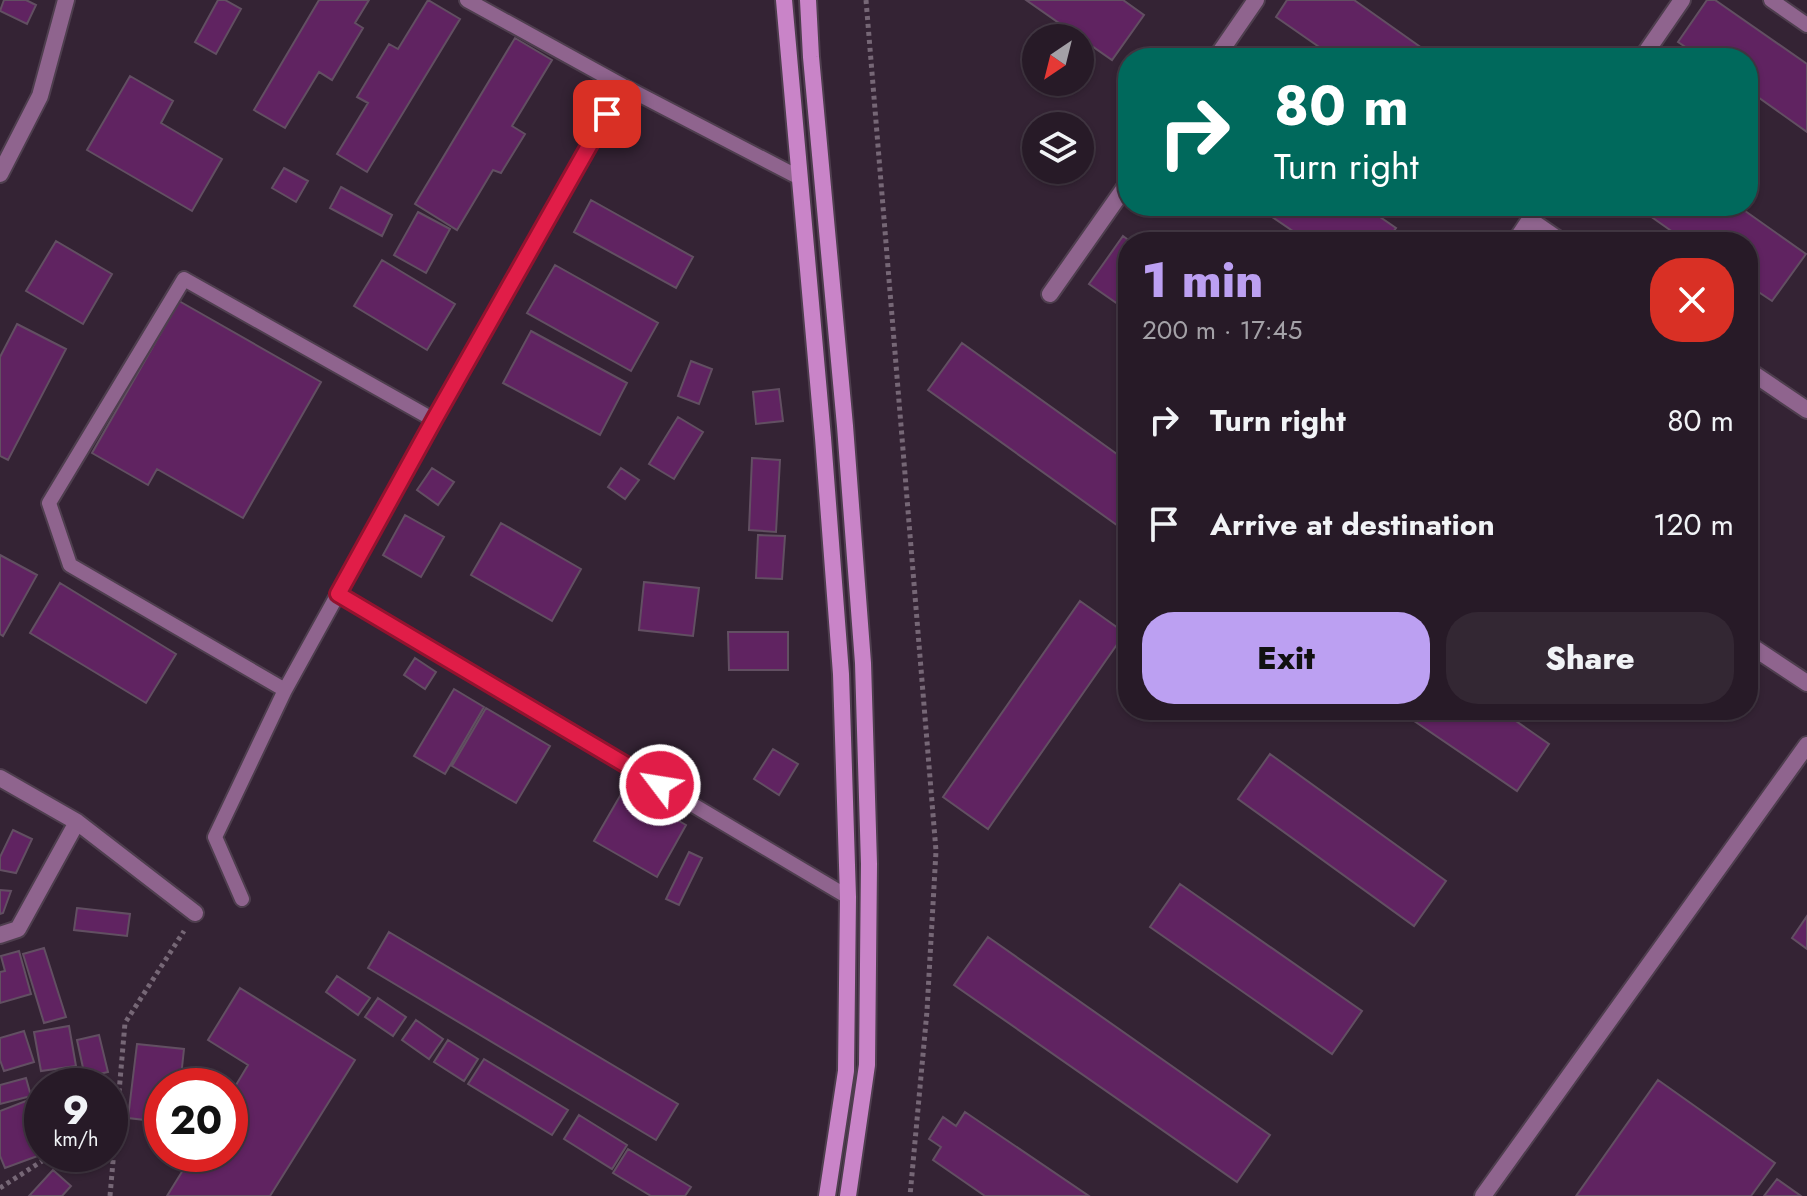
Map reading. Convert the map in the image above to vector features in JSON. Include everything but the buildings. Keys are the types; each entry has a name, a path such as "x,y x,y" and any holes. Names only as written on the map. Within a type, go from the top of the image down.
{"main road":[{"path":"784,0 841,674 848,897 846,1071 827,1196"},
{"path":"808,0 864,679 869,864 867,1065 848,1196"}],"street":[{"path":"0,174 40,96 66,0"},
{"path":"1223,48 1256,0"},
{"path":"1649,48 1682,0"},
{"path":"1050,294 1118,197"},
{"path":"1538,216 1553,232"},
{"path":"1758,377 1807,410"},
{"path":"1758,651 1807,683"},
{"path":"1483,1196 1807,745"},
{"path":"0,778 77,822 195,913"},
{"path":"0,935 18,929 77,822"}],"lane":[{"path":"467,0 800,178"},
{"path":"1771,0 1807,25"},
{"path":"242,899 215,837 285,690 623,86"},
{"path":"285,690 70,565 49,503 184,279 434,420"},
{"path":"338,594 848,897"}],"path":[{"path":"866,0 936,851 927,1011 910,1196"},
{"path":"120,1068 125,1023 195,913"},
{"path":"0,1188 25,1172"},
{"path":"110,1196 111,1172"}],"route":[{"path":"607,114 338,594 660,785"}]}
